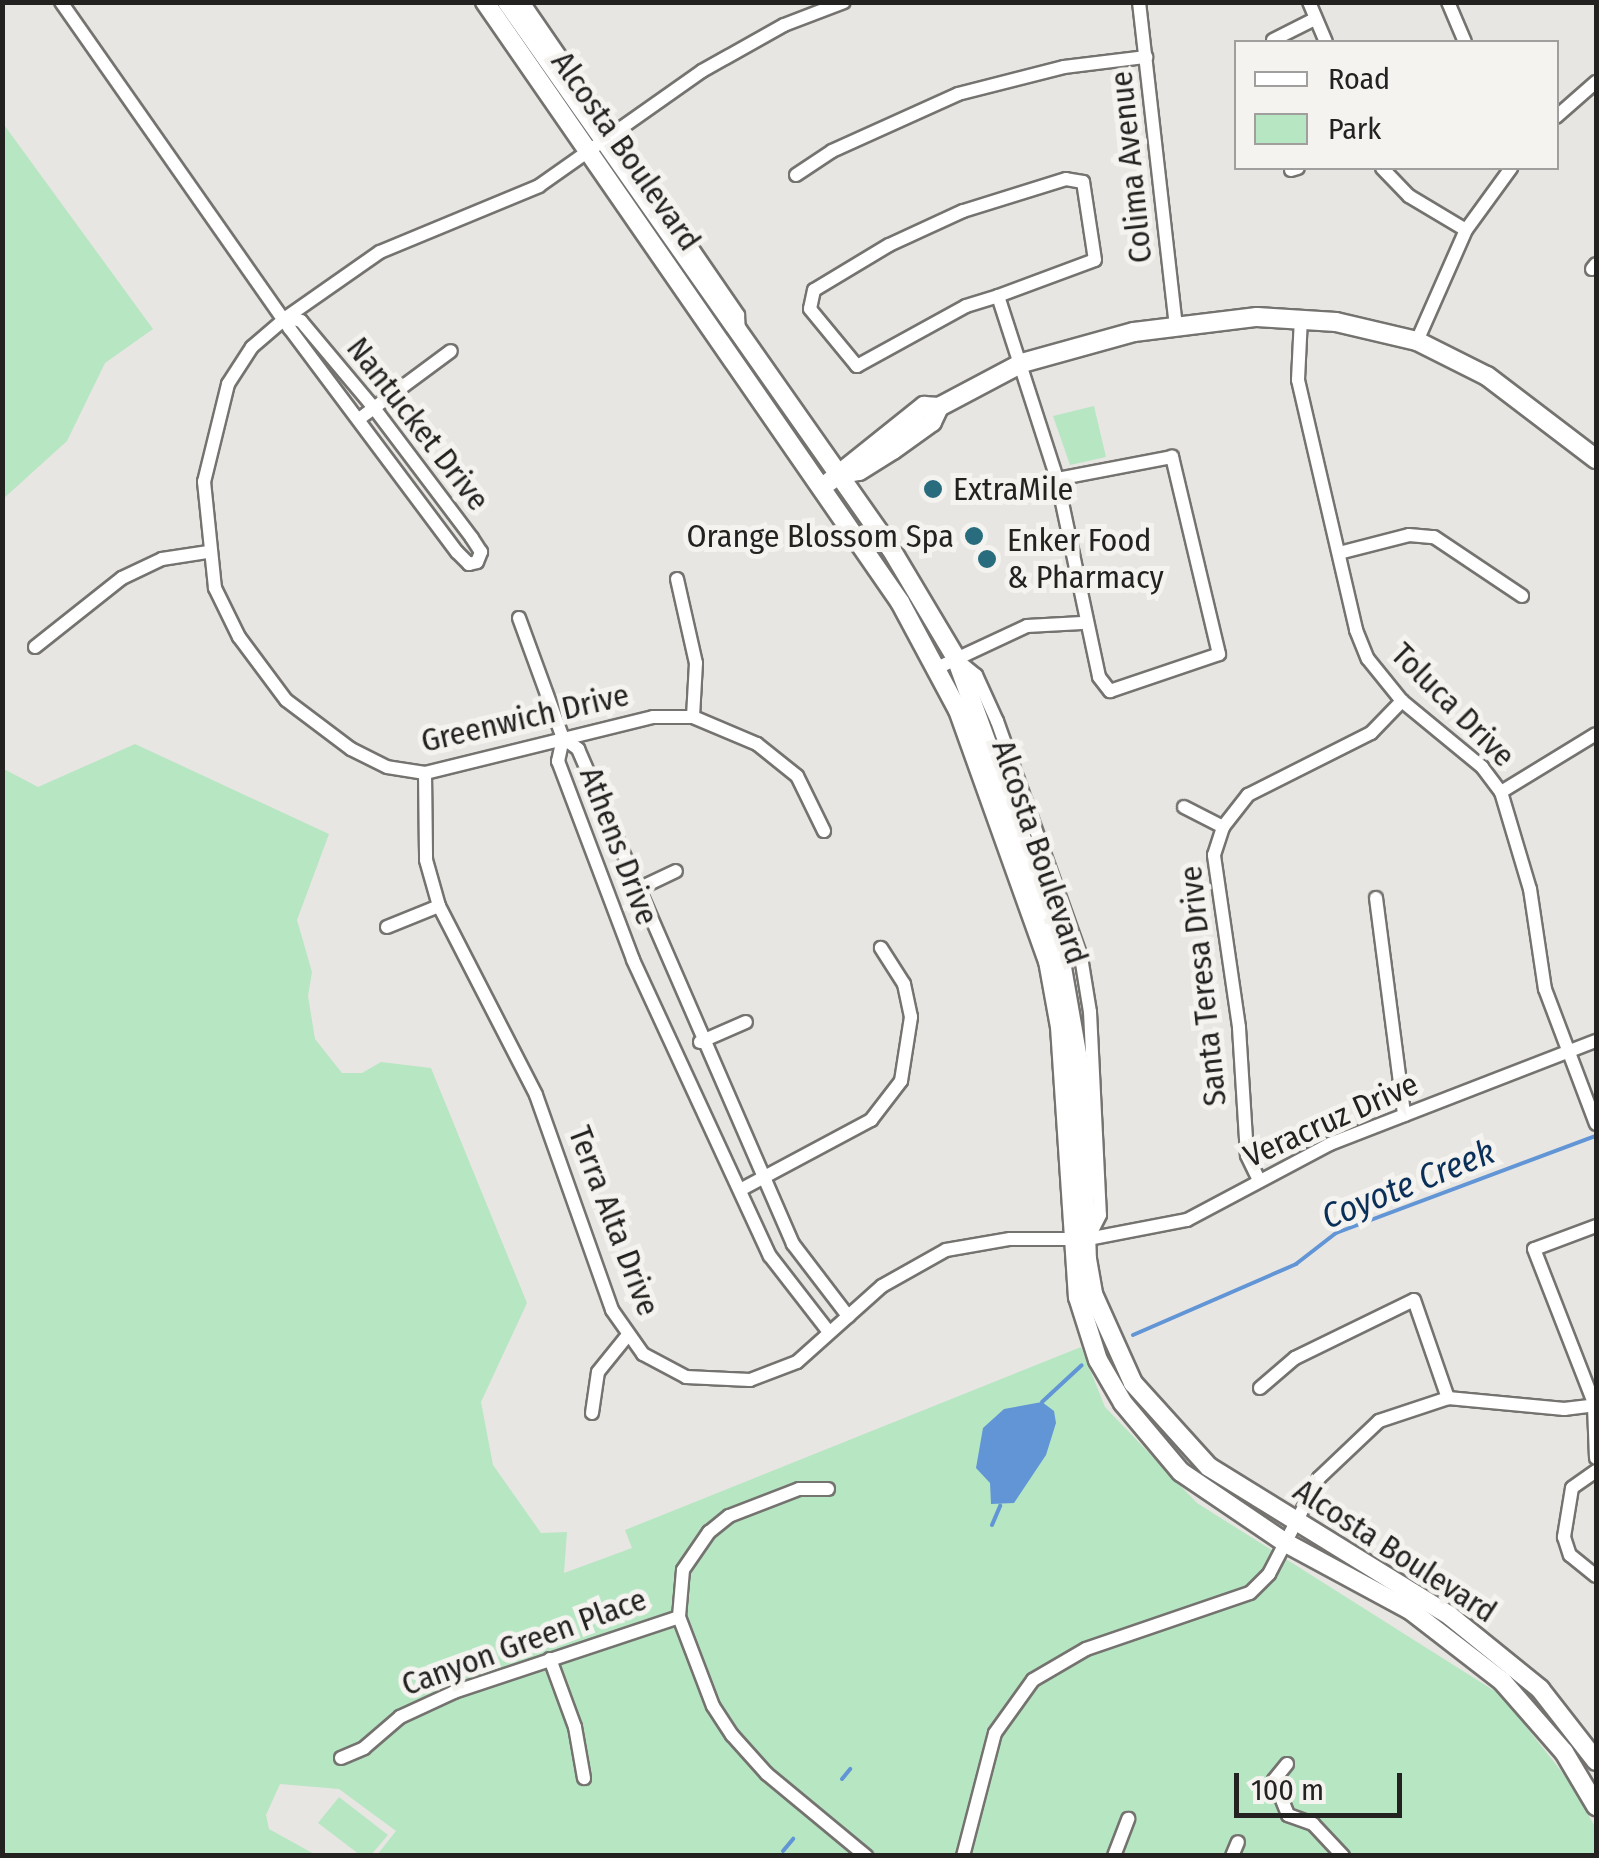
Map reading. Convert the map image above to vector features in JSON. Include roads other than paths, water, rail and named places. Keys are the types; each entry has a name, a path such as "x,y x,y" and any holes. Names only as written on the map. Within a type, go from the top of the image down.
{"main road":[{"name":"Alcosta Boulevard","path":"486,2 604,144 937,668 981,762 1048,961 1060,1027 1086,1330 1123,1404 1182,1472 1286,1543 1410,1610 1502,1681 1564,1752 1596,1806"},
{"name":"Alcosta Boulevard","path":"507,2 739,340 838,475 956,658 1056,933 1078,1054 1079,1239 1093,1294 1133,1382 1208,1468 1450,1616 1540,1689 1596,1761"},
{"path":"822,487 838,475 859,471 893,450 932,422 939,407 1022,363 1176,326 1300,318 1416,341 1487,376 1596,459"}],"street":[{"name":"Nantucket Drive","path":"61,2 155,142 462,558 477,562 478,548 374,408 301,322 287,317"},
{"name":"Alcosta Boulevard","path":"523,2 604,144"},
{"name":"Greenwich Drive","path":"824,832 797,776 757,744 693,718 653,717 425,773 387,767 351,749 286,700 240,637 215,588 208,552 204,482 218,408 241,361 287,317 380,252 539,186 604,144 702,71 784,25 844,2"},
{"name":"Colima Avenue","path":"1140,2 1176,326"},
{"path":"1309,2 1325,40"},
{"path":"1448,2 1464,40"},
{"path":"1272,40 1315,19"},
{"path":"796,175 832,151 958,94 1064,68 1146,57"},
{"path":"1559,113 1596,82"},
{"path":"1384,170 1409,196 1466,230"},
{"path":"1416,341 1466,230 1510,170"},
{"path":"1066,179 1083,182 1095,260 998,296 966,306 857,366 810,309 814,290 889,245 963,211 1066,179"},
{"path":"998,296 1056,479 1082,623 1098,677 1110,691 1219,654 1172,457 1056,479"},
{"name":"Toluca Drive","path":"1300,318 1298,380 1368,659 1402,701 1482,767 1501,792 1530,889 1546,989 1596,1123"},
{"path":"359,419 451,351"},
{"path":"408,485 424,473"},
{"path":"1339,553 1409,535 1434,536 1522,596"},
{"path":"34,647 122,578 162,559 208,552"},
{"path":"676,579 696,663 693,718"},
{"path":"518,618 564,738"},
{"path":"937,668 1027,626 1082,623"},
{"name":"Santa Teresa Drive","path":"1259,1180 1247,1155 1239,1027 1214,882 1223,827 1248,795 1273,777 1371,733 1402,701"},
{"path":"1501,792 1596,734"},
{"name":"Athens Drive","path":"829,1332 770,1256 610,905 558,761 564,738 578,748 700,1042 802,1263 848,1316"},
{"name":"Terra Alta Drive","path":"425,773 426,860 438,906 536,1095 605,1294 627,1336 663,1367 710,1382 750,1380 797,1362 882,1286 946,1250 1010,1239 1079,1239"},
{"path":"1184,807 1223,827"},
{"path":"636,890 676,871"},
{"path":"1376,898 1404,1115"},
{"path":"387,926 438,906"},
{"path":"740,1190 871,1120 901,1081 912,1017 904,984 881,948"},
{"path":"700,1042 746,1022"},
{"name":"Veracruz Drive","path":"1079,1239 1187,1220 1259,1180 1404,1115 1596,1042"},
{"path":"1596,1226 1534,1250 1595,1406 1596,1458"},
{"path":"1260,1388 1295,1358 1414,1300 1448,1398"},
{"path":"592,1412 598,1372 627,1336"},
{"path":"963,1856 995,1733 1033,1680 1086,1649 1250,1593 1286,1543 1344,1448 1378,1421 1448,1398 1564,1409 1595,1406"},
{"path":"1596,1472 1572,1488 1564,1537 1570,1555 1596,1576"},
{"path":"828,1489 784,1494 709,1532 684,1570 680,1617 714,1706 732,1734 767,1774 866,1856"},
{"name":"Canyon Green Place","path":"341,1758 413,1711 680,1617"},
{"path":"550,1660 575,1726 584,1778"},
{"path":"1287,1764 1274,1780 1288,1815 1313,1824 1343,1856"},
{"path":"1114,1856 1128,1819"}],"water":[{"path":"1042,1402 1054,1411 1056,1423 1046,1455 1014,1503 991,1504 990,1483 976,1468 983,1428 1004,1409"}],"waterway":[{"name":"Coyote Creek","path":"1133,1335 1296,1264 1336,1233 1596,1136"},
{"name":"Coyote Creek","path":"1042,1402 1082,1365"},
{"name":"Coyote Creek","path":"992,1525 1000,1506"},
{"name":"Coyote Creek","path":"842,1779 850,1769"},
{"name":"Coyote Creek","path":"783,1851 793,1839"}],"place":[{"name":"ExtraMile","path":"933,489"},
{"name":"Orange Blossom Spa","path":"974,536"},
{"name":"Enker Food & Pharmacy","path":"987,559"}]}
